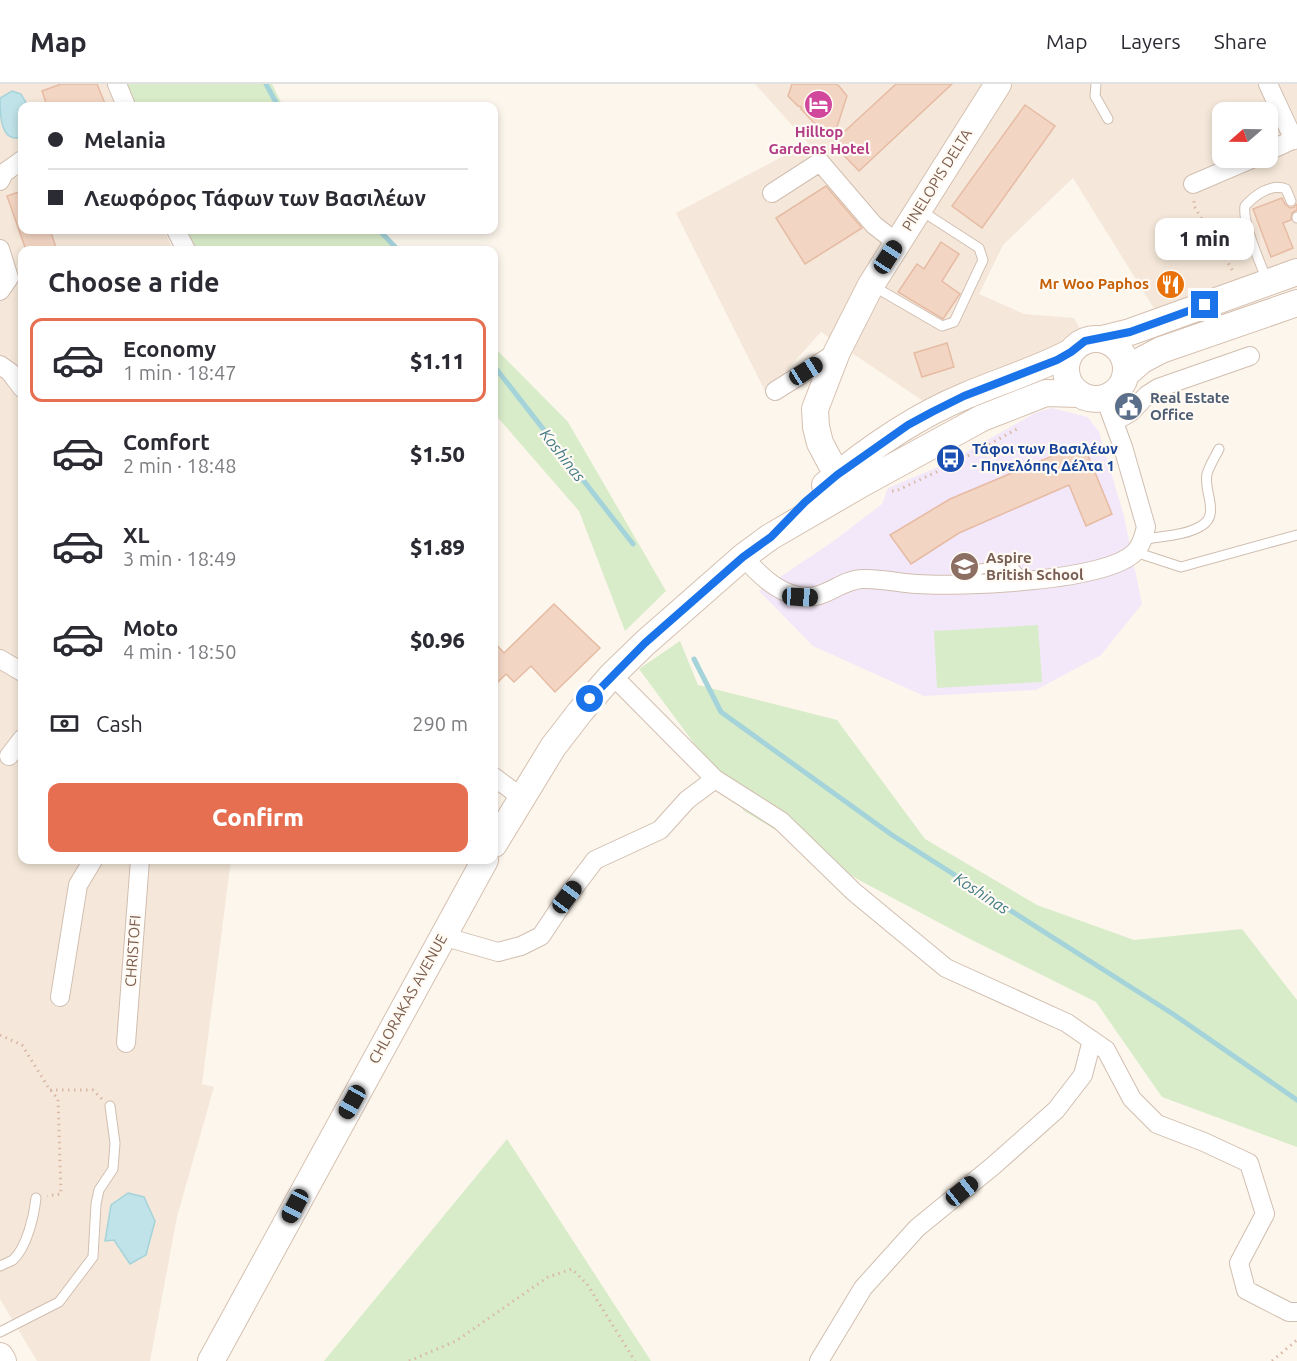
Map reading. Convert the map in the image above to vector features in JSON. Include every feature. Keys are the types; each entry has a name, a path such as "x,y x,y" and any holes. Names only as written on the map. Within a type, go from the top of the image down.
{"main road":[{"name":"PINELOPIS DELTA","path":"837,475 820,443 815,409 837,352 871,285 998,84"},
{"path":"771,537 805,502 837,475 908,425 932,412 964,396 1046,365 1071,352 1085,341 1130,332 1297,273"},
{"path":"1071,352 1066,368 1067,378 1072,387 1087,398 1105,398 1118,390 1126,374 1142,360 1161,350 1297,303"},
{"path":"1102,339 1118,348 1126,364 1126,374"},
{"path":"498,837 553,747 612,675 743,557 771,537 862,483 982,418 1046,393 1078,393"},
{"name":"CHLORAKAS AVENUE","path":"211,1361 483,864"},
{"path":"0,1356 3,1361"}],"street":[{"path":"117,84 124,102"},
{"path":"1268,84 1295,139 1278,147"},
{"path":"772,193 820,162 874,225 897,243"},
{"path":"0,181 4,173 18,163"},
{"path":"1193,184 1231,168"},
{"path":"0,249 9,279 0,291"},
{"path":"775,391 837,352"},
{"path":"1114,422 1131,412 1147,395 1158,388 1250,356"},
{"path":"0,365 10,372 18,383"},
{"path":"743,557 772,585 800,597 827,594 850,581 859,579 958,585 1025,581 1102,568 1121,562 1139,546 1146,527 1105,398"},
{"path":"0,659 18,670"},
{"path":"612,675 715,779 781,821 854,892 946,968 1067,1023 1106,1050 1132,1099 1157,1124 1249,1163 1265,1214 1239,1263 1246,1290 1289,1312 1297,1312"},
{"path":"9,756 18,744"},
{"path":"442,936 498,952 522,946 541,936 595,860 660,830 687,800 715,779"},
{"path":"498,780 521,797"},
{"path":"60,997 78,885 91,864"},
{"name":"CHRISTOFI","path":"126,1043 140,864"},
{"path":"819,1361 863,1288 917,1228 993,1166 1056,1110 1083,1076 1092,1040"}],"lane":[{"path":"1096,84 1095,96 1108,119"},
{"path":"1256,287 1245,206 1264,191 1276,187 1286,189 1291,201"},
{"path":"871,285 942,326 954,322 983,260 979,248 919,209"},
{"path":"1139,546 1189,531 1206,522 1211,512 1207,472 1219,449"},
{"path":"1139,546 1181,567 1297,535"},
{"path":"0,1332 58,1302 93,1257 99,1190 113,1169 115,1143 110,1106"},
{"path":"0,1266 14,1259 28,1234 34,1217 36,1198"}],"path":[{"path":"1193,184 1194,206 1256,287"},
{"path":"0,1035 22,1045 58,1099 61,1194 36,1198"},
{"path":"51,1090 93,1090 110,1106"},
{"path":"409,1361 456,1341 548,1277 572,1269 587,1284 635,1361"},
{"path":"1272,1361 1297,1340"}],"shaded area":[{"path":"0,84 109,84 116,102 18,102 18,234 166,234 171,246 18,246 18,864 230,864 202,1084 214,1087 177,1217 150,1361 37,1361 0,1299"},
{"path":"755,84 1297,84 1297,260 1155,310 1073,178 1003,245 979,294 1024,314 1074,318 1080,329 1058,347 923,401 821,332 766,393 676,213 808,143"},
{"name":"Aspire British School","path":"1051,408 1088,417 1099,432 1124,516 1142,604 1101,655 1036,690 924,696 813,646 759,591 831,543 882,504 888,488 945,464 1035,413"}],"green space":[{"path":"127,84 272,84 281,102 134,102"},
{"path":"184,234 384,234 395,246 192,246"},
{"path":"498,351 568,422 666,591 625,631 579,511 498,418"},
{"path":"1038,625 1042,682 937,688 934,631"},
{"path":"680,641 698,685 837,720 925,839 1037,905 1134,940 1242,929 1297,1000 1297,1147 1162,1097 1096,1002 859,880 744,811 639,669"},
{"path":"507,1139 651,1361 324,1361"}],"water":[{"path":"12,91 21,94 26,102 18,102 18,138 9,136 5,132 1,119 0,98"},
{"path":"128,1193 144,1197 155,1221 146,1255 130,1264 114,1240 105,1241 111,1205"}],"building":[{"path":"61,84 97,84 104,102 46,102 42,91"},
{"name":"Hilltop Gardens Hotel","path":"792,84 836,84 839,86 847,96 835,133 815,124 788,96"},
{"path":"896,84 952,84 859,171 832,143"},
{"path":"1025,105 1055,126 982,228 952,206"},
{"path":"826,186 862,228 805,264 776,218"},
{"path":"18,192 18,227 7,196"},
{"path":"1282,198 1290,208 1297,204 1297,210 1292,213 1291,220 1283,223 1293,248 1271,257 1253,209"},
{"path":"20,234 51,234 56,246 25,246"},
{"path":"941,242 959,254 942,281 960,294 943,319 898,292 917,264 924,269"},
{"path":"947,343 954,367 922,377 914,353"},
{"path":"1083,443 1112,514 1086,526 1069,485 959,533 911,564 890,535 950,499"},
{"path":"554,604 600,648 555,692 531,666 514,682 506,674 498,682 498,646 504,653"}],"waterway":[{"name":"Koshinas","path":"266,84 276,102"},
{"name":"Koshinas","path":"383,234 394,246"},
{"name":"Koshinas","path":"498,371 633,544"},
{"name":"Koshinas","path":"694,659 721,712 892,835 1173,1014 1297,1100"}],"place":[{"name":"Hilltop Gardens Hotel","path":"819,105"},
{"name":"Mr Woo Paphos","path":"1170,284"},
{"name":"Real Estate Office","path":"1129,407"},
{"name":"Τάφοι των Βασιλέων - Πηνελόπης Δέλτα 1","path":"951,458"},
{"name":"Aspire British School","path":"965,567"}],"route":[{"path":"590,699 645,643 743,557 771,537 821,488 908,425 964,396 1057,360 1085,341 1130,332 1205,305"}]}
